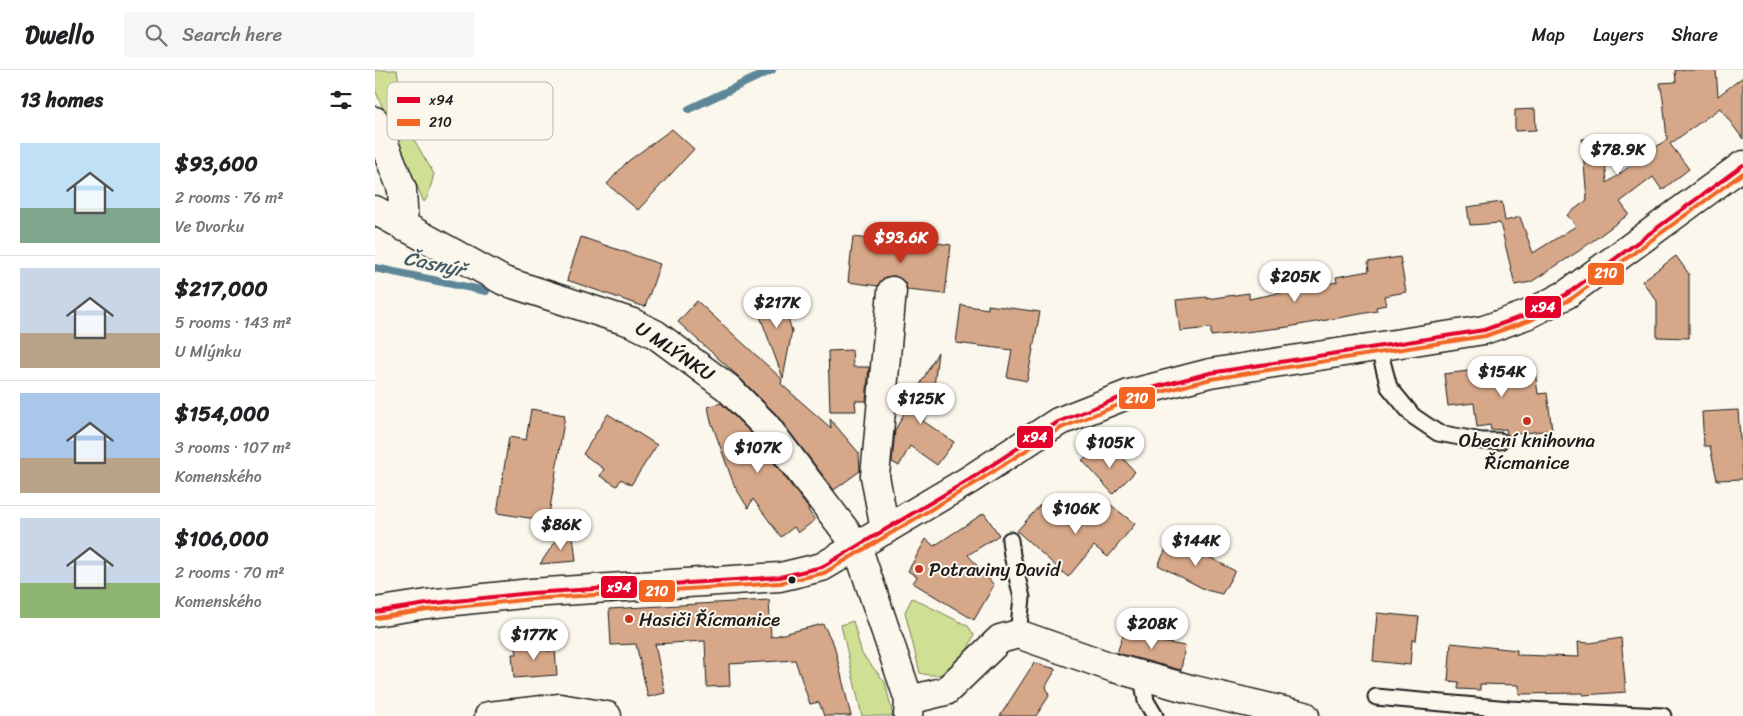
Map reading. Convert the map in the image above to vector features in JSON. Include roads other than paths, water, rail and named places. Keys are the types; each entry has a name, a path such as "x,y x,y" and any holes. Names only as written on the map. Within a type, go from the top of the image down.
{"street":[{"path":"375,121 403,189 404,227 375,230"},
{"path":"375,612 462,600 601,587 780,577 822,567 969,480 1058,422 1129,394 1210,373 1487,329 1533,312 1567,294 1743,165"},
{"name":"U MLÝNKU","path":"375,210 504,281 633,323 655,334 683,353 748,406 765,425 857,546 909,708"},
{"path":"885,530 875,476 892,291"},
{"path":"909,708 946,691 1000,640 1018,634 1107,666 1305,716"},
{"path":"489,716 560,708 607,716"}],"lane":[{"path":"1378,346 1389,387 1413,416 1437,432 1482,442 1500,441"},
{"path":"1010,540 1011,555 1022,598 1018,634"},
{"path":"1142,676 1146,701 1155,716"},
{"path":"1376,697 1509,709 1663,716"}],"waterway":[{"name":"Časnýř","path":"689,109 772,70"},
{"name":"Časnýř","path":"375,268 486,291"}],"place":[{"name":"Obecní knihovna Řícmanice","path":"1527,421"},
{"name":"Potraviny David","path":"919,569"},
{"name":"Hasiči Řícmanice","path":"629,619"}]}
